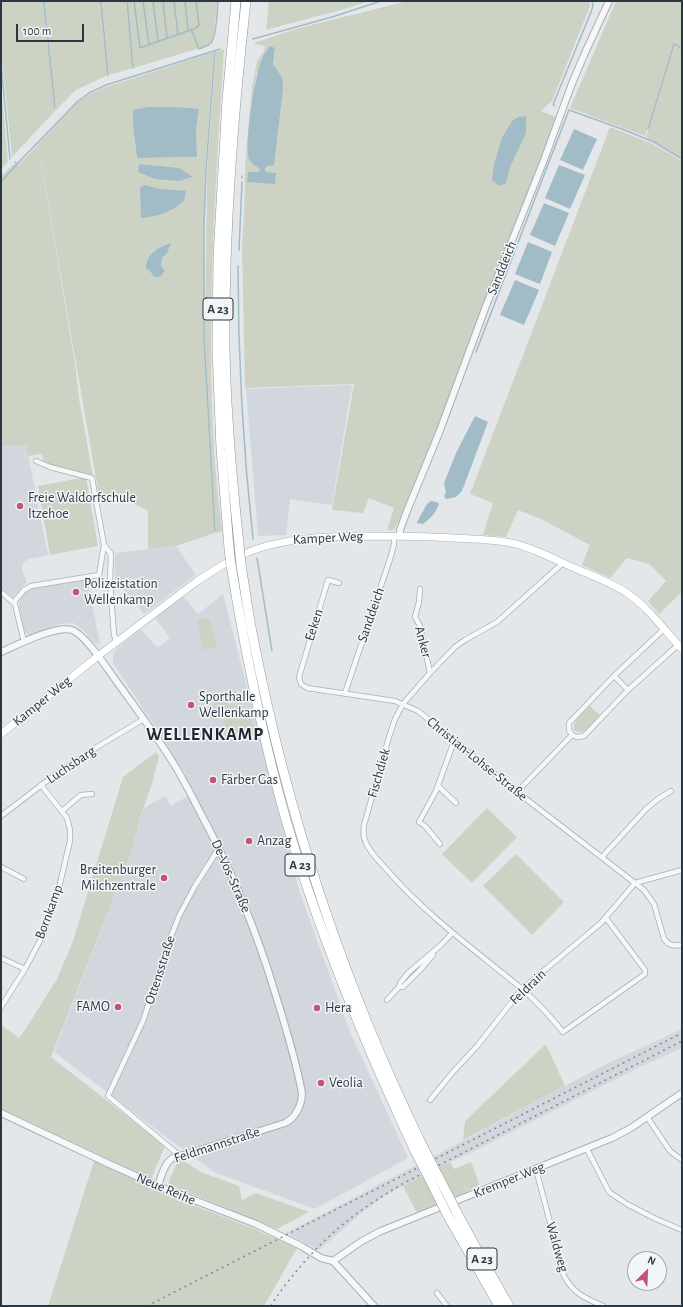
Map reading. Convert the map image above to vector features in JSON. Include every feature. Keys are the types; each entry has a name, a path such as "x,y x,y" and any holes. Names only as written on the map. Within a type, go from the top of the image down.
{"highway":[{"name":"A 23","path":"236,1 227,100 218,256 217,348 221,449 229,548 243,636 270,761 289,828 312,901 345,990 379,1072 499,1306"},
{"name":"A 23","path":"246,1 232,144 226,258 225,349 229,443 241,564 253,638 274,732 296,816 335,940 419,1149"},
{"name":"A 23","path":"452,1212 481,1257 509,1306"}],"main road":[{"name":"Kamper Weg","path":"1,734 98,656 196,582 230,560 246,552 275,543 304,538 397,536 472,539 507,542 522,546 563,563 626,593 642,605 680,647"}],"street":[{"name":"Sanddeich","path":"345,693 397,536 439,433 544,160 570,86 609,1"},
{"path":"14,602 24,590 31,586 99,575 104,544 92,478 36,462"},
{"path":"104,544 111,554 110,582 114,634 118,642"},
{"name":"Fischdiek","path":"563,563 497,622 455,646 430,672 403,704 395,719 389,737 364,825 363,837 370,850 416,901 452,933 522,989 544,1010 563,1032 645,974 645,970 606,918"},
{"name":"Eeken","path":"300,682 299,677 328,580 339,583"},
{"name":"Anker","path":"420,589 419,602 415,617 420,626 430,672"},
{"path":"1,592 14,602 16,606 24,642"},
{"name":"De-Vos-Straße","path":"1,652 56,630 68,629 80,635 98,656 144,719 178,770 220,848 235,881 260,946 284,1022 302,1096 298,1108 290,1119"},
{"path":"664,629 614,676 570,723 569,730 572,735 577,737 584,736 628,690 680,647"},
{"path":"614,676 628,690"},
{"name":"Christian-Lohse-Straße","path":"300,682 302,686 307,688 394,701 418,711 517,792 635,883 648,895 654,904 666,942 672,946 682,945"},
{"name":"Luchsbarg","path":"1,816 41,785 97,747 144,719"},
{"path":"517,792 572,735"},
{"path":"440,844 425,826 419,822 432,800 454,741"},
{"name":"Bornkamp","path":"1,1007 25,969 43,935 53,908 70,839 70,828 67,818 41,785"},
{"path":"438,786 456,803"},
{"path":"602,857 646,809 658,799 671,792"},
{"path":"62,811 81,795 92,794"},
{"name":"Ottensstraße","path":"179,1155 108,1096 143,1021 167,946 179,916 195,886 220,848"},
{"path":"1,867 24,880"},
{"path":"635,883 682,870"},
{"name":"Feldrain","path":"430,1100 478,1045 522,989 606,918 635,883"},
{"path":"387,1000 399,987 400,983 409,972 440,946 452,933"},
{"path":"1,958 25,969"},
{"name":"Kremper Weg","path":"333,1261 369,1237 626,1132 682,1093"},
{"name":"Neue Reihe","path":"1,1113 158,1186 256,1224 301,1246 321,1258 333,1261"},
{"path":"647,1117 670,1151 682,1160"},
{"name":"Feldmannstraße","path":"158,1186 168,1161 179,1155 184,1155 274,1127 285,1123 290,1119"},
{"path":"587,1149 609,1192 656,1219 682,1230"},
{"name":"Waldweg","path":"536,1169 564,1276 574,1290 581,1296 602,1306"},
{"path":"333,1261 374,1306"},
{"path":"436,1292 447,1306"}],"shaded area":[{"path":"1,1 44,1 55,111 12,157 1,49"},
{"path":"45,1 101,1 108,75 76,90 56,110"},
{"path":"102,1 126,1 133,68 109,75"},
{"path":"127,1 217,1 211,42 197,49 134,68"},
{"path":"269,1 370,1 266,30"},
{"path":"408,1 589,1 590,6 552,101 541,111 556,117 528,195 412,495 394,530 387,530 394,508 369,498 363,513 332,510 354,384 245,388 242,248 245,164 252,87 257,61 264,51 265,46 254,43 299,28","holes":["275,48 273,64 282,77 265,170 266,172 258,172 260,168 253,165 250,161 248,152 250,115 257,72"]},
{"path":"616,1 682,1 682,48 674,44 672,47 645,136 570,108"},
{"path":"674,46 682,50 682,158 646,137"},
{"path":"224,49 215,192 211,334 211,382 216,480 222,531 216,533 205,336 207,171 216,52"},
{"path":"214,52 205,169 204,335 215,533 176,546 148,549 148,511 118,495 99,496 38,144 77,103 88,95 106,87","holes":["199,109 196,130 197,157 137,158 133,125 133,110","139,164 149,165 193,177 179,181","154,250 167,253 162,258 161,266 164,270 154,277 147,265"]},
{"path":"1,83 8,162 1,169"},
{"path":"610,127 653,144 682,161 682,592 659,614 648,601 666,581 649,564 627,558 610,578 582,565 590,545 543,520 518,510 506,537 483,535 493,503 470,494"},
{"path":"38,145 93,476 44,463 42,454 28,456 26,445 1,446 1,176 14,164 18,165"},
{"path":"352,385 332,505 290,499 286,535 258,536 246,389"},
{"name":"Freie Waldorfschule Itzehoe","path":"26,445 48,555 29,559 24,562 22,571 27,582 13,597 1,588 1,446"},
{"path":"86,477 98,546 50,555 38,486"},
{"path":"176,546 196,575 144,614 115,579 115,553"},
{"path":"87,577 100,645 92,641 85,632 74,623 60,624 30,636 25,633 19,608 20,599 26,591 31,588"},
{"path":"223,594 299,890 350,1032 408,1158 315,1209 216,1173 54,1052 130,856 144,808 165,796 171,806 193,793 184,777 186,775 113,663 113,656 116,649 141,629 157,648 170,638 155,618 183,596 198,614"},
{"path":"210,618 217,647 203,650 197,620"},
{"path":"217,700 237,707 240,706 247,708 256,734 254,737 247,733 235,733 225,728 224,721 226,717 222,715 218,720 213,719 210,716 214,702"},
{"path":"590,706 600,715 585,731 578,732 574,730 577,720"},
{"path":"156,752 159,756 152,784 143,809 130,856 51,1057 165,1146 151,1179 1,1109 1,1025 19,1038 57,979 73,941 123,777"},
{"path":"487,808 517,837 472,883 442,854"},
{"path":"516,854 564,902 532,935 483,886"},
{"path":"682,1029 682,1048 640,1067 383,1197 363,1212 319,1250 286,1233 463,1141 604,1065"},
{"path":"546,1044 565,1086 463,1140 465,1121"},
{"path":"179,1158 201,1172 239,1186 242,1200 256,1193 309,1212 277,1229 168,1184"},
{"path":"94,1161 195,1206 252,1228 297,1248 264,1306 48,1306"},
{"path":"450,1162 454,1169 471,1162 480,1186 467,1191 459,1177 467,1192 417,1213 403,1186"}],"water":[{"path":"270,46 275,48 273,64 282,77 283,88 274,165 266,166 265,170 266,172 276,173 275,184 247,182 248,172 258,172 260,169 250,161 248,154 249,127 253,94 259,67"},
{"path":"148,107 199,109 196,130 197,157 137,158 133,125 133,110"},
{"path":"526,116 526,133 510,167 506,183 500,186 492,180 494,164 502,138 512,121 518,117"},
{"path":"574,129 597,139 583,170 560,160"},
{"path":"139,164 179,168 193,177 179,181 155,179 138,172"},
{"path":"559,165 585,175 570,209 545,198"},
{"path":"144,185 161,189 186,191 184,201 173,209 164,213 141,218 140,188"},
{"path":"544,203 569,213 555,246 530,235"},
{"path":"528,242 552,252 540,284 515,274"},
{"path":"171,243 167,253 162,258 161,266 165,271 160,277 154,277 146,268 148,258 154,251"},
{"path":"515,280 539,290 524,325 500,315"},
{"path":"475,416 488,422 462,491 456,497 446,499 444,496 446,493 444,483 457,451"},
{"path":"431,501 439,504 436,510 423,524 417,523 427,504"}],"waterway":[{"path":"44,1 55,108"},
{"path":"101,1 108,75"},
{"path":"127,1 133,68"},
{"path":"134,1 140,48 196,28 199,25 196,1"},
{"path":"143,1 149,45"},
{"path":"153,1 158,42"},
{"path":"163,1 167,38"},
{"path":"174,1 178,34"},
{"path":"185,1 188,30"},
{"path":"191,29 199,49 211,43 216,29 218,1"},
{"path":"253,39 332,17 381,1"},
{"path":"555,106 553,104 591,12 593,6 592,1"},
{"path":"648,129 674,44 682,49"},
{"path":"15,162 17,164 77,102 89,93 106,85 220,49"},
{"path":"215,51 206,169 204,224 204,335 215,531"},
{"path":"1,63 10,159"},
{"path":"476,352 569,110 654,142 682,159"},
{"path":"1,182 17,164"},
{"path":"239,250 242,182"},
{"path":"238,266 242,403 246,471 253,539"},
{"path":"257,558 272,651"}],"railway":[{"path":"147,1306 682,1033"},
{"path":"271,1306 292,1276 312,1254 336,1230 361,1210 404,1183 682,1041"}],"place":[{"name":"Freie Waldorfschule Itzehoe","path":"20,506"},
{"name":"Polizeistation Wellenkamp","path":"76,592"},
{"name":"Sporthalle Wellenkamp","path":"191,705"},
{"name":"Färber Gas","path":"213,780"},
{"name":"Anzag","path":"249,841"},
{"name":"Breitenburger Milchzentrale","path":"164,878"},
{"name":"FAMO","path":"118,1007"},
{"name":"Hera","path":"317,1008"},
{"name":"Veolia","path":"321,1083"}],"district":[{"name":"WELLENKAMP","path":"205,735"}]}
